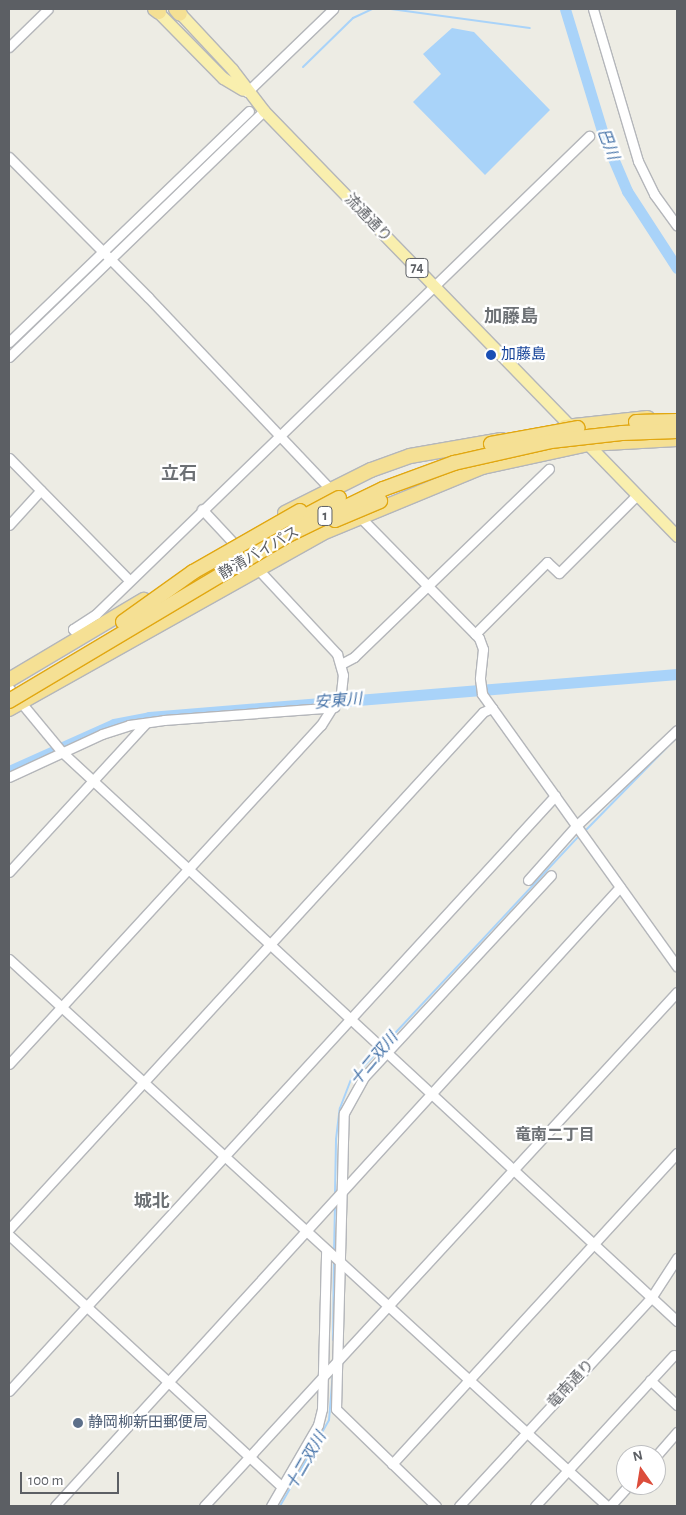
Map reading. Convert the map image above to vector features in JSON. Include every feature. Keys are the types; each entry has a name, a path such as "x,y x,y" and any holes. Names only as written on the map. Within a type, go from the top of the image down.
{"highway":[{"name":"1","path":"123,622 193,572 314,503 433,456 570,426 677,415"},
{"name":"静清バイパス","path":"9,689 317,508 413,468 461,452 548,432 677,421"},
{"name":"静清バイパス","path":"15,701 70,664 284,537 352,502 410,479 491,454 551,441 622,432 677,431"},
{"name":"1","path":"70,664 99,652 325,525 380,500 487,465 588,444 677,439"},
{"name":"1","path":"9,680 81,638 232,543 330,489 410,456 459,445 488,443"},
{"name":"1","path":"9,709 15,701 359,516 487,465"}],"main road":[{"name":"74","path":"156,10 223,78 247,92"},
{"name":"74","path":"177,10 232,69 247,92"},
{"name":"流通通り","path":"247,92 677,536"}],"street":[{"path":"9,47 48,9"},
{"path":"247,92 332,9"},
{"path":"594,9 638,161 654,194 677,226"},
{"path":"9,342 248,111"},
{"path":"9,357 264,111"},
{"path":"81,638 73,629 96,614 433,285 589,136"},
{"path":"9,157 110,258 330,489"},
{"path":"9,458 129,580"},
{"path":"341,664 354,657 549,469"},
{"path":"9,525 40,490"},
{"path":"475,634 546,562 559,573 638,495"},
{"path":"9,1064 335,707 341,693 341,664 327,642 202,509"},
{"path":"359,516 475,634 484,649 480,679 482,694 677,966"},
{"path":"9,689 15,701 52,742 92,781 677,1320"},
{"path":"9,777 102,734 146,723 335,707"},
{"path":"9,1229 483,712 492,708"},
{"path":"9,872 146,723"},
{"path":"528,880 541,865 580,830 677,730"},
{"path":"9,1391 350,1017 555,796"},
{"path":"541,865 542,885"},
{"path":"436,1506 336,1409 344,1113 358,1083 551,875"},
{"path":"55,1506 620,887"},
{"path":"9,959 340,1264 388,1304 608,1506 619,1495"},
{"path":"204,1506 677,992"},
{"path":"392,1464 677,1152"},
{"path":"9,1235 281,1486"},
{"path":"271,1506 318,1424 326,1375 326,1251"},
{"name":"竜南通り","path":"459,1506 651,1298 677,1258"},
{"path":"538,1505 674,1355"},
{"path":"650,1380 677,1405"},
{"path":"666,1445 677,1432"}],"water":[{"path":"452,28 474,32 550,110 485,175 413,102 441,74 423,54"}],"waterway":[{"path":"303,67 353,18 372,9"},
{"path":"391,9 530,28"},
{"name":"巴川","path":"565,9 604,137 627,191 677,268"},
{"name":"安東川","path":"9,771 114,724 149,717 677,674"},
{"name":"十二双川","path":"584,832 677,737"},
{"name":"十二双川","path":"384,1045 580,835"},
{"name":"十二双川","path":"335,1193 336,1139 340,1108 351,1080 380,1049"},
{"name":"十二双川","path":"334,1253 335,1205"},
{"name":"十二双川","path":"333,1340 334,1260"},
{"name":"十二双川","path":"280,1506 329,1420 333,1372"}],"place":[{"name":"加藤島","path":"491,355"},
{"name":"静岡柳新田郵便局","path":"78,1423"}],"district":[{"name":"加藤島","path":"511,317"},
{"name":"立石","path":"179,474"},
{"name":"竜南二丁目","path":"555,1135"},
{"name":"城北","path":"152,1202"}]}
